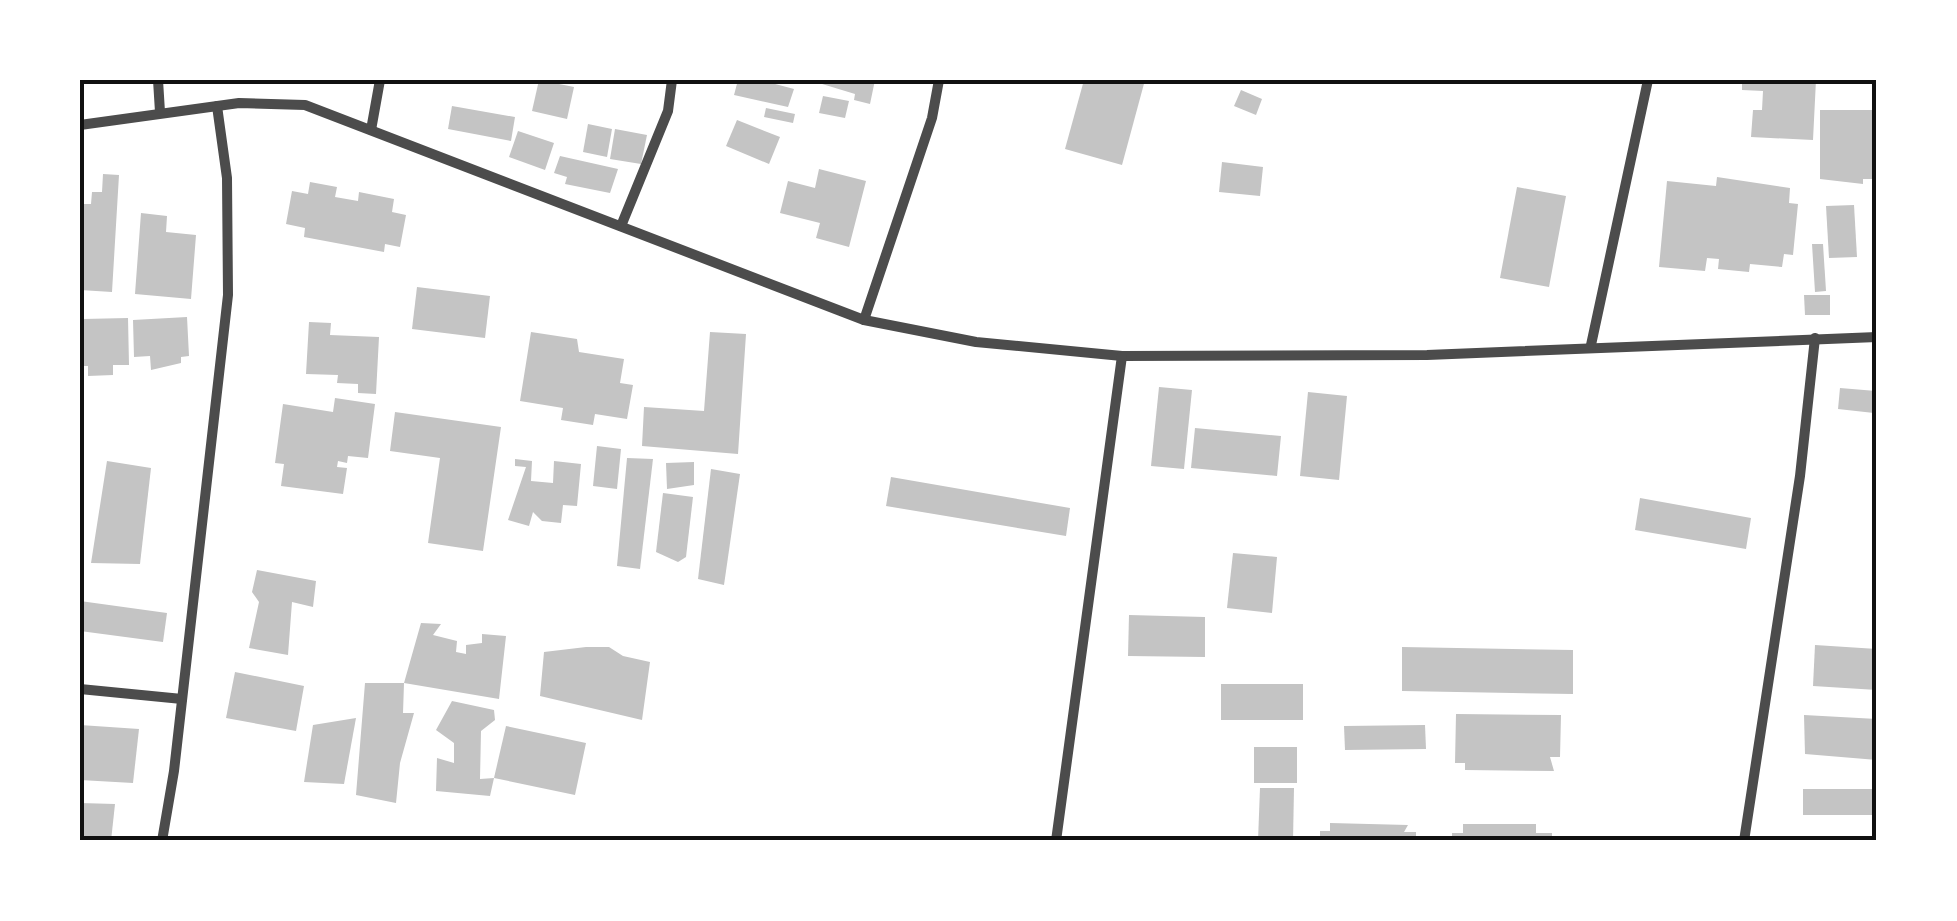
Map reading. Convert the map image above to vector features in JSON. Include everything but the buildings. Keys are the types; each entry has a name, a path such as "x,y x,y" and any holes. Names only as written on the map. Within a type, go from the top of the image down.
{"street":[{"path":"158,80 160,112"},
{"path":"371,130 380,80"},
{"path":"621,226 668,111 672,80"},
{"path":"864,320 932,118 938,80"},
{"path":"1591,346 1648,80"},
{"path":"80,125 217,106 305,104 864,320 976,342 1122,356 1428,355 1877,337"},
{"path":"162,841 228,296 227,178 217,106"},
{"path":"1744,841 1800,476 1815,338"},
{"path":"1056,841 1122,356"},
{"path":"80,690 182,699"}]}
